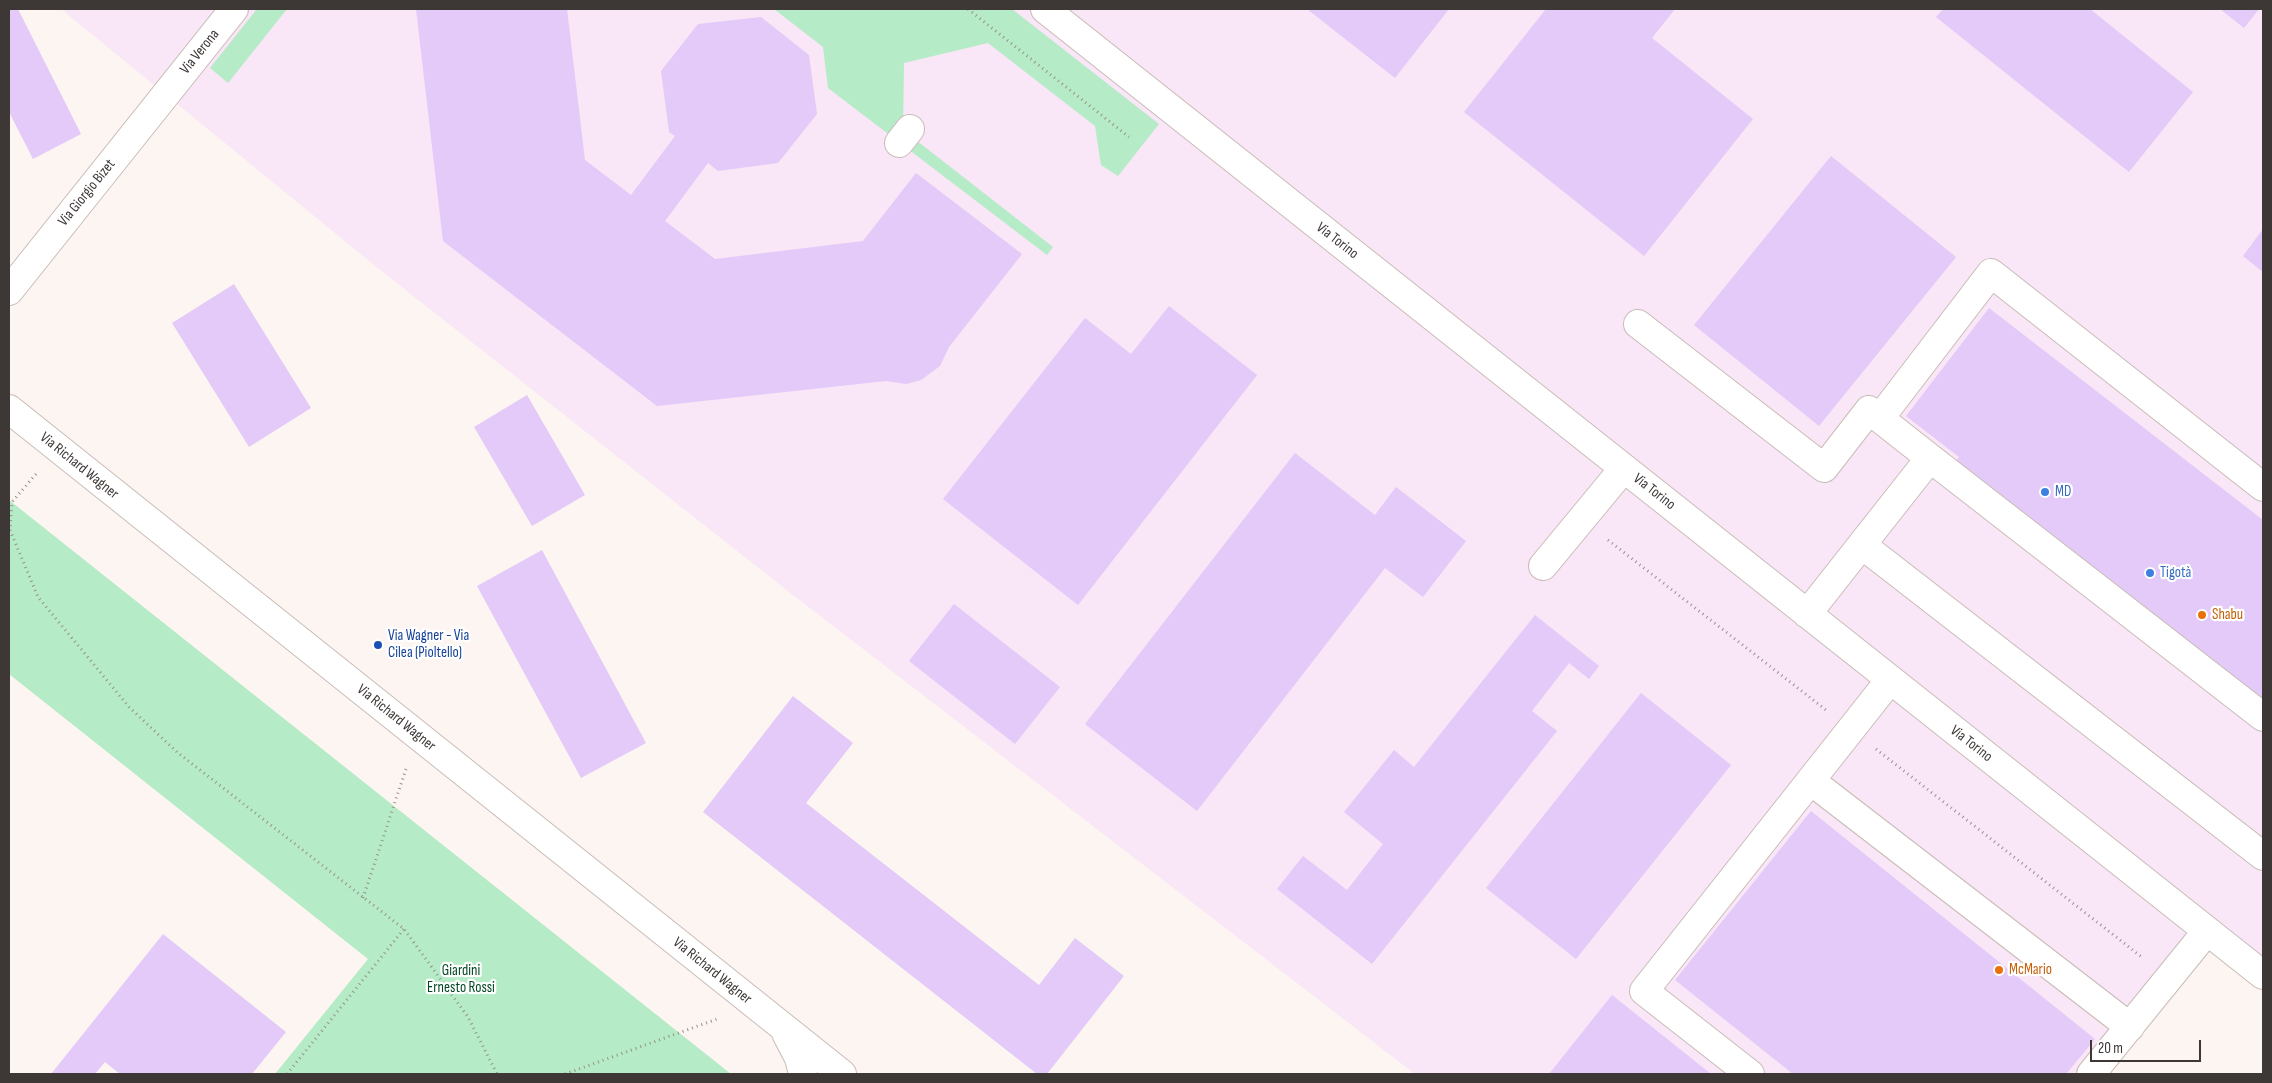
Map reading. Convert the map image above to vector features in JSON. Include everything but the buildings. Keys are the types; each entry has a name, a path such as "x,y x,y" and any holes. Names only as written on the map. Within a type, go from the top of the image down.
{"street":[{"name":"Via Verona","path":"166,95 234,9"},
{"name":"Via Torino","path":"1044,9 2263,976"},
{"name":"Via Giorgio Bizet","path":"9,291 166,95"},
{"path":"1880,418 1991,273 2263,487"},
{"path":"1638,324 1824,468 1870,410 2263,717"},
{"name":"Via Richard Wagner","path":"9,409 842,1074"},
{"path":"1807,614 1930,458"},
{"path":"1543,566 1624,468"},
{"path":"1862,545 2263,856"},
{"path":"1750,1074 1644,991 1890,680"},
{"path":"1811,781 2130,1027"},
{"path":"2091,1074 2207,931"},
{"name":"Via Richard Wagner","path":"783,1027 799,1058 803,1074"}],"path":[{"path":"968,9 1129,137"},
{"path":"58,449 12,502 10,530 38,597 129,707 177,752 404,930 468,1017 497,1074"},
{"path":"1582,519 2168,978"},
{"path":"364,898 417,735"},
{"path":"287,1074 404,930"},
{"path":"565,1074 755,1005"}],"shaded area":[{"path":"61,9 2263,9 2263,975 2207,931 2091,1074 1415,1074 793,595 379,269"}],"green space":[{"path":"257,9 287,9 228,83 210,68"},
{"path":"774,9 1012,9 1159,124 1118,176 1101,165 1095,126 988,43 904,63 903,130 1053,247 1047,255 828,88 823,47"},
{"name":"Giardini Ernesto Rossi","path":"9,500 731,1074 275,1074 368,959 9,674"}],"place":[{"name":"MD","path":"2045,492"},
{"name":"Tigotà","path":"2150,573"},
{"name":"Shabu","path":"2202,615"},
{"name":"Via Wagner - Via Cilea (Pioltello)","path":"378,645"},
{"name":"McMario","path":"1999,970"}]}
